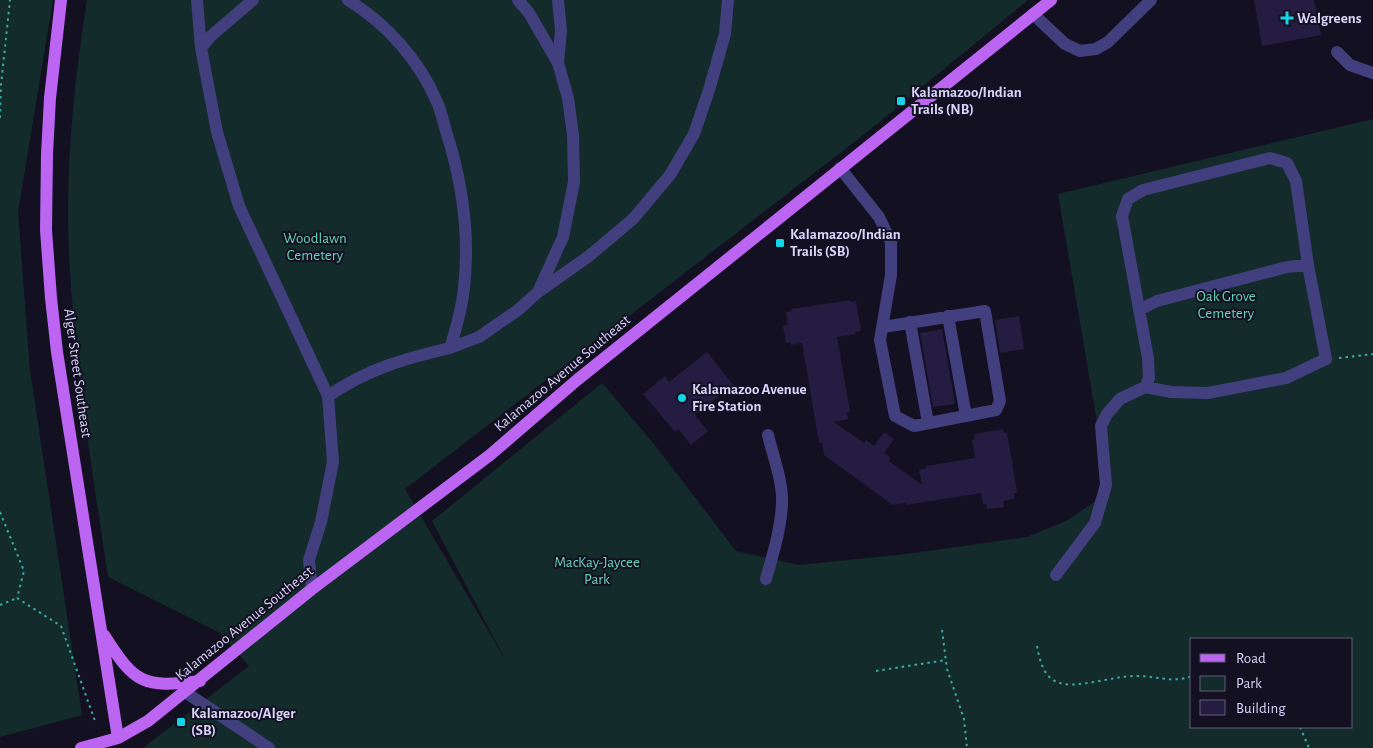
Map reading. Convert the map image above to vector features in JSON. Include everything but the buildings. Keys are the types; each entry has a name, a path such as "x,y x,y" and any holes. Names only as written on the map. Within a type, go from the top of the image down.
{"main road":[{"name":"Alger Street Southeast","path":"61,0 50,98 47,154 46,230 48,259 56,352 119,743"},
{"name":"Kalamazoo Avenue Southeast","path":"81,748 119,743 186,692 312,589 490,455 577,380 1051,0"},
{"path":"101,630 122,663 139,678 158,685 200,681"}],"lane":[{"path":"197,0 201,48 217,132 239,206 328,396 333,462 321,522 309,560 312,589"},
{"path":"201,48 217,31 253,0"},
{"path":"348,0 369,12 397,40 420,70 437,102 454,155 464,203 466,259 464,289 450,348"},
{"path":"518,0 529,13 558,63 568,98 573,135 574,182 563,237 538,292"},
{"path":"558,0 561,30 558,63"},
{"path":"328,396 348,382 372,370 407,358 450,348 479,337 589,256 633,218 670,175 694,134 725,34 728,0"},
{"path":"1032,14 1066,44 1080,51 1096,49 1108,42 1151,0"},
{"path":"1337,52 1350,65 1372,71"},
{"path":"1056,575 1095,523 1106,485 1101,426 1107,414 1120,399 1145,387 1150,378 1122,216 1128,199 1143,190 1270,158 1287,162 1296,181 1308,265 1326,359 1286,378 1208,393 1171,392 1145,387"},
{"path":"840,168 879,217 891,242 891,275 880,340 895,416 914,426 996,410 1000,401 985,311 883,327"},
{"path":"1139,310 1157,301 1287,267 1308,265"},
{"path":"948,316 966,416"},
{"path":"910,322 928,423"},
{"path":"766,579 780,529 782,501 776,465 768,435"},
{"path":"186,692 268,748"}],"path":[{"path":"0,118 1,85 10,0"},
{"path":"1326,359 1373,354"},
{"path":"0,512 24,571 16,598 0,605"},
{"path":"16,598 61,626 95,721"},
{"path":"942,630 948,674 964,718 967,748"},
{"path":"1037,646 1044,671 1054,681 1066,685 1128,676 1175,680 1190,676"},
{"path":"876,671 946,660"},
{"path":"1300,728 1309,748"}],"green space":[{"path":"0,0 53,0 18,212 30,370 82,715 0,737"},
{"path":"87,0 1028,0 866,133 405,489 506,661 432,521 602,383 654,444 736,551 799,565 906,554 1027,537 1066,521 1109,492 1058,194 1373,119 1373,748 143,748 249,666 220,633 108,577 79,375 71,294 68,191 75,94"}],"place":[{"name":"Walgreens","path":"1287,18"},
{"name":"Kalamazoo/Indian Trails (NB)","path":"901,101"},
{"name":"Kalamazoo/Indian Trails (SB)","path":"780,243"},
{"name":"Kalamazoo Avenue Fire Station","path":"682,398"},
{"name":"Kalamazoo/Alger (SB)","path":"181,722"}],"park label":[{"name":"Woodlawn Cemetery","path":"315,246"},
{"name":"Oak Grove Cemetery","path":"1226,304"},
{"name":"MacKay-Jaycee Park","path":"597,570"}]}
